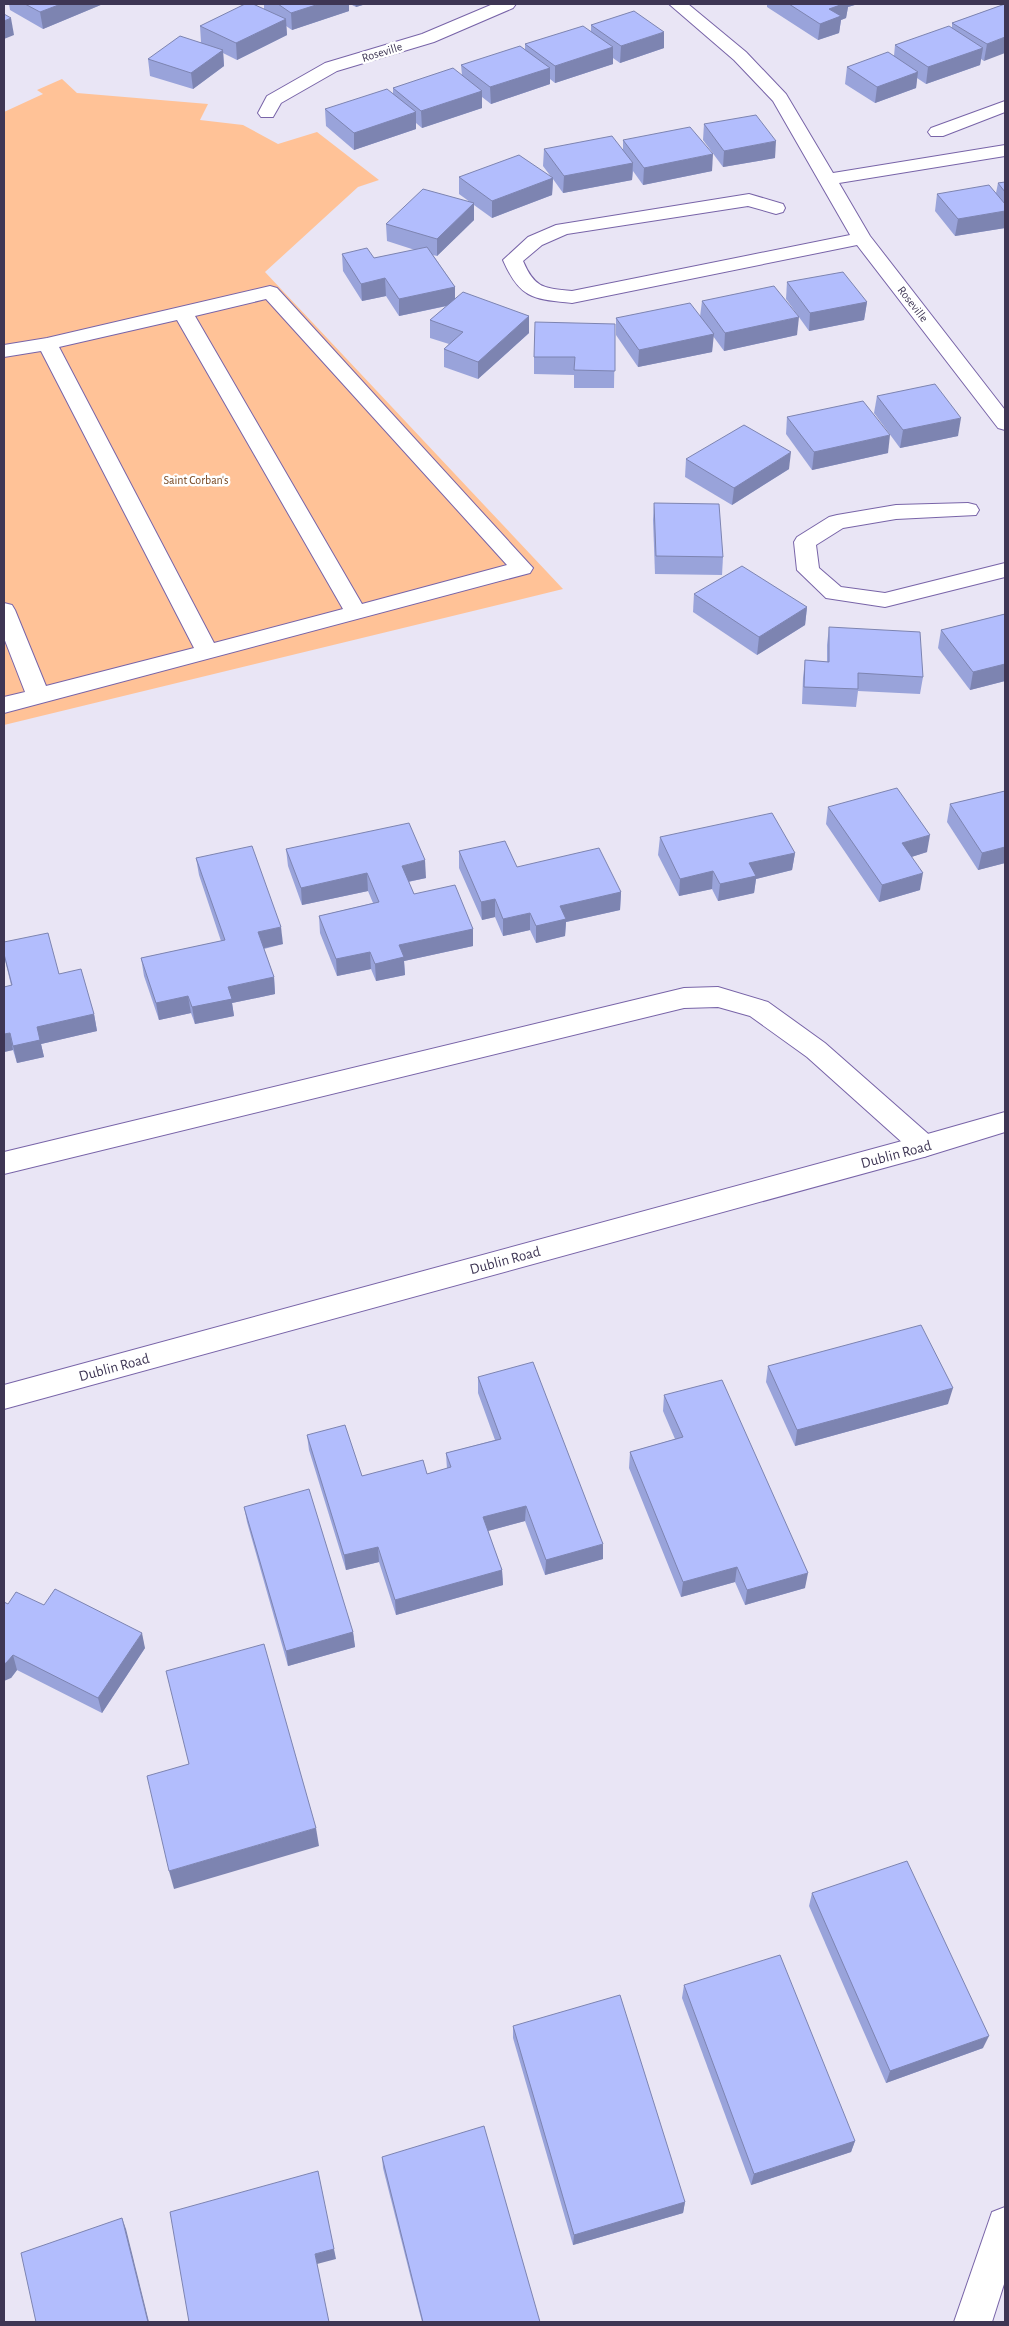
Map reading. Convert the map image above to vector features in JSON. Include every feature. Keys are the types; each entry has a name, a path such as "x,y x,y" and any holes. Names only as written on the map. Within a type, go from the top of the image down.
{"street":[{"name":"Roseville","path":"266,113 273,100 331,67 428,38 506,4"},
{"name":"Roseville","path":"678,4 740,56 780,98 862,238 990,392 1005,424"},
{"path":"937,132 1005,106"},
{"path":"827,180 1005,150"},
{"path":"776,208 748,200 564,229 535,241 514,260 520,277 536,293 572,297 862,238"},
{"path":"4,351 46,344 270,292 522,568 4,705"},
{"path":"183,313 356,613"},
{"path":"46,344 208,652"},
{"path":"968,510 896,512 837,522 805,542 808,570 834,593 885,600 1005,570"},
{"path":"4,610 38,696"},
{"path":"4,1164 684,998 718,997 759,1009 816,1050 924,1146"},
{"name":"Dublin Road","path":"4,1396 924,1146 1005,1122"},
{"path":"973,2322 1005,2225"}],"green space":[{"name":"Saint Corban's","path":"62,79 77,93 208,104 200,120 243,125 278,144 317,132 379,180 358,187 265,272 563,589 4,725 4,112 43,94 37,90"}],"building":[{"path":"25,4 61,4 40,12"},
{"path":"245,4 253,4 286,19 236,43 200,26"},
{"path":"278,4 319,4 291,13"},
{"path":"789,4 843,4 829,9 841,16 820,24"},
{"path":"1005,4 1005,37 987,44 952,23"},
{"path":"634,11 664,32 621,46 591,25"},
{"path":"4,14 11,18 4,21"},
{"path":"583,26 613,47 555,66 525,44"},
{"path":"949,26 983,48 928,67 895,45"},
{"path":"180,36 223,50 191,73 148,59"},
{"path":"520,46 550,68 490,87 461,65"},
{"path":"888,52 918,72 877,87 847,67"},
{"path":"453,68 482,91 421,111 393,88"},
{"path":"387,89 416,112 354,133 325,109"},
{"path":"756,115 776,141 724,151 704,124"},
{"path":"690,127 713,154 644,168 623,140"},
{"path":"612,136 633,163 564,176 544,149"},
{"path":"519,155 553,178 492,201 459,177"},
{"path":"1005,182 1005,192 998,183"},
{"path":"989,185 1005,204 1005,211 958,219 937,194"},
{"path":"423,189 474,203 437,239 386,224"},
{"path":"427,247 455,287 399,299 385,278 361,284 342,254 367,248 374,258"},
{"path":"843,272 867,302 810,313 787,282"},
{"path":"774,286 799,317 725,333 702,301"},
{"path":"463,292 529,316 478,362 444,349 463,332 430,320"},
{"path":"690,303 714,334 639,350 616,318"},
{"path":"535,322 615,324 615,371 574,370 575,357 534,357"},
{"path":"935,384 961,418 903,430 877,396"},
{"path":"863,401 890,435 814,452 787,417"},
{"path":"744,425 791,452 734,488 686,459"},
{"path":"654,503 719,504 723,557 656,556"},
{"path":"742,566 807,607 759,637 694,594"},
{"path":"1005,614 1005,664 973,672 941,630"},
{"path":"829,627 920,632 923,677 858,673 858,689 804,687 805,660 829,662"},
{"path":"897,788 930,835 902,843 923,873 882,885 828,807"},
{"path":"1005,791 1005,847 982,853 950,804"},
{"path":"772,813 795,853 749,863 756,876 720,884 713,871 680,879 660,837"},
{"path":"409,823 425,860 402,866 414,894 455,885 473,929 399,945 404,957 375,964 370,952 336,959 319,916 379,902 367,873 301,888 286,849"},
{"path":"505,841 517,867 599,848 621,892 560,906 566,919 536,926 530,913 503,919 495,899 481,902 459,851"},
{"path":"252,846 281,927 258,932 274,977 228,987 232,999 192,1007 188,996 156,1003 141,958 225,940 196,858"},
{"path":"48,933 59,974 81,969 94,1014 37,1027 40,1040 13,1046 10,1033 4,1034 4,987 12,985 4,954 4,942"},
{"path":"921,1325 953,1388 797,1430 768,1366"},
{"path":"533,1362 603,1544 546,1560 526,1506 483,1517 502,1570 395,1600 378,1547 344,1555 307,1435 345,1425 362,1476 423,1460 427,1474 451,1467 446,1453 501,1439 478,1377"},
{"path":"722,1380 808,1573 747,1590 737,1567 683,1582 630,1452 683,1437 664,1395"},
{"path":"309,1489 353,1632 286,1651 244,1507"},
{"path":"55,1589 142,1633 98,1698 13,1655 4,1664 4,1602 8,1604 16,1592 44,1605"},
{"path":"264,1644 316,1828 169,1871 147,1776 189,1764 166,1671"},
{"path":"907,1861 989,2036 890,2071 812,1893"},
{"path":"780,1955 855,2141 754,2174 684,1985"},
{"path":"620,1995 685,2202 574,2235 513,2026"},
{"path":"484,2126 540,2322 423,2322 382,2157"},
{"path":"318,2171 334,2249 315,2254 329,2322 189,2322 170,2212"},
{"path":"122,2218 148,2322 36,2322 21,2253"}]}
